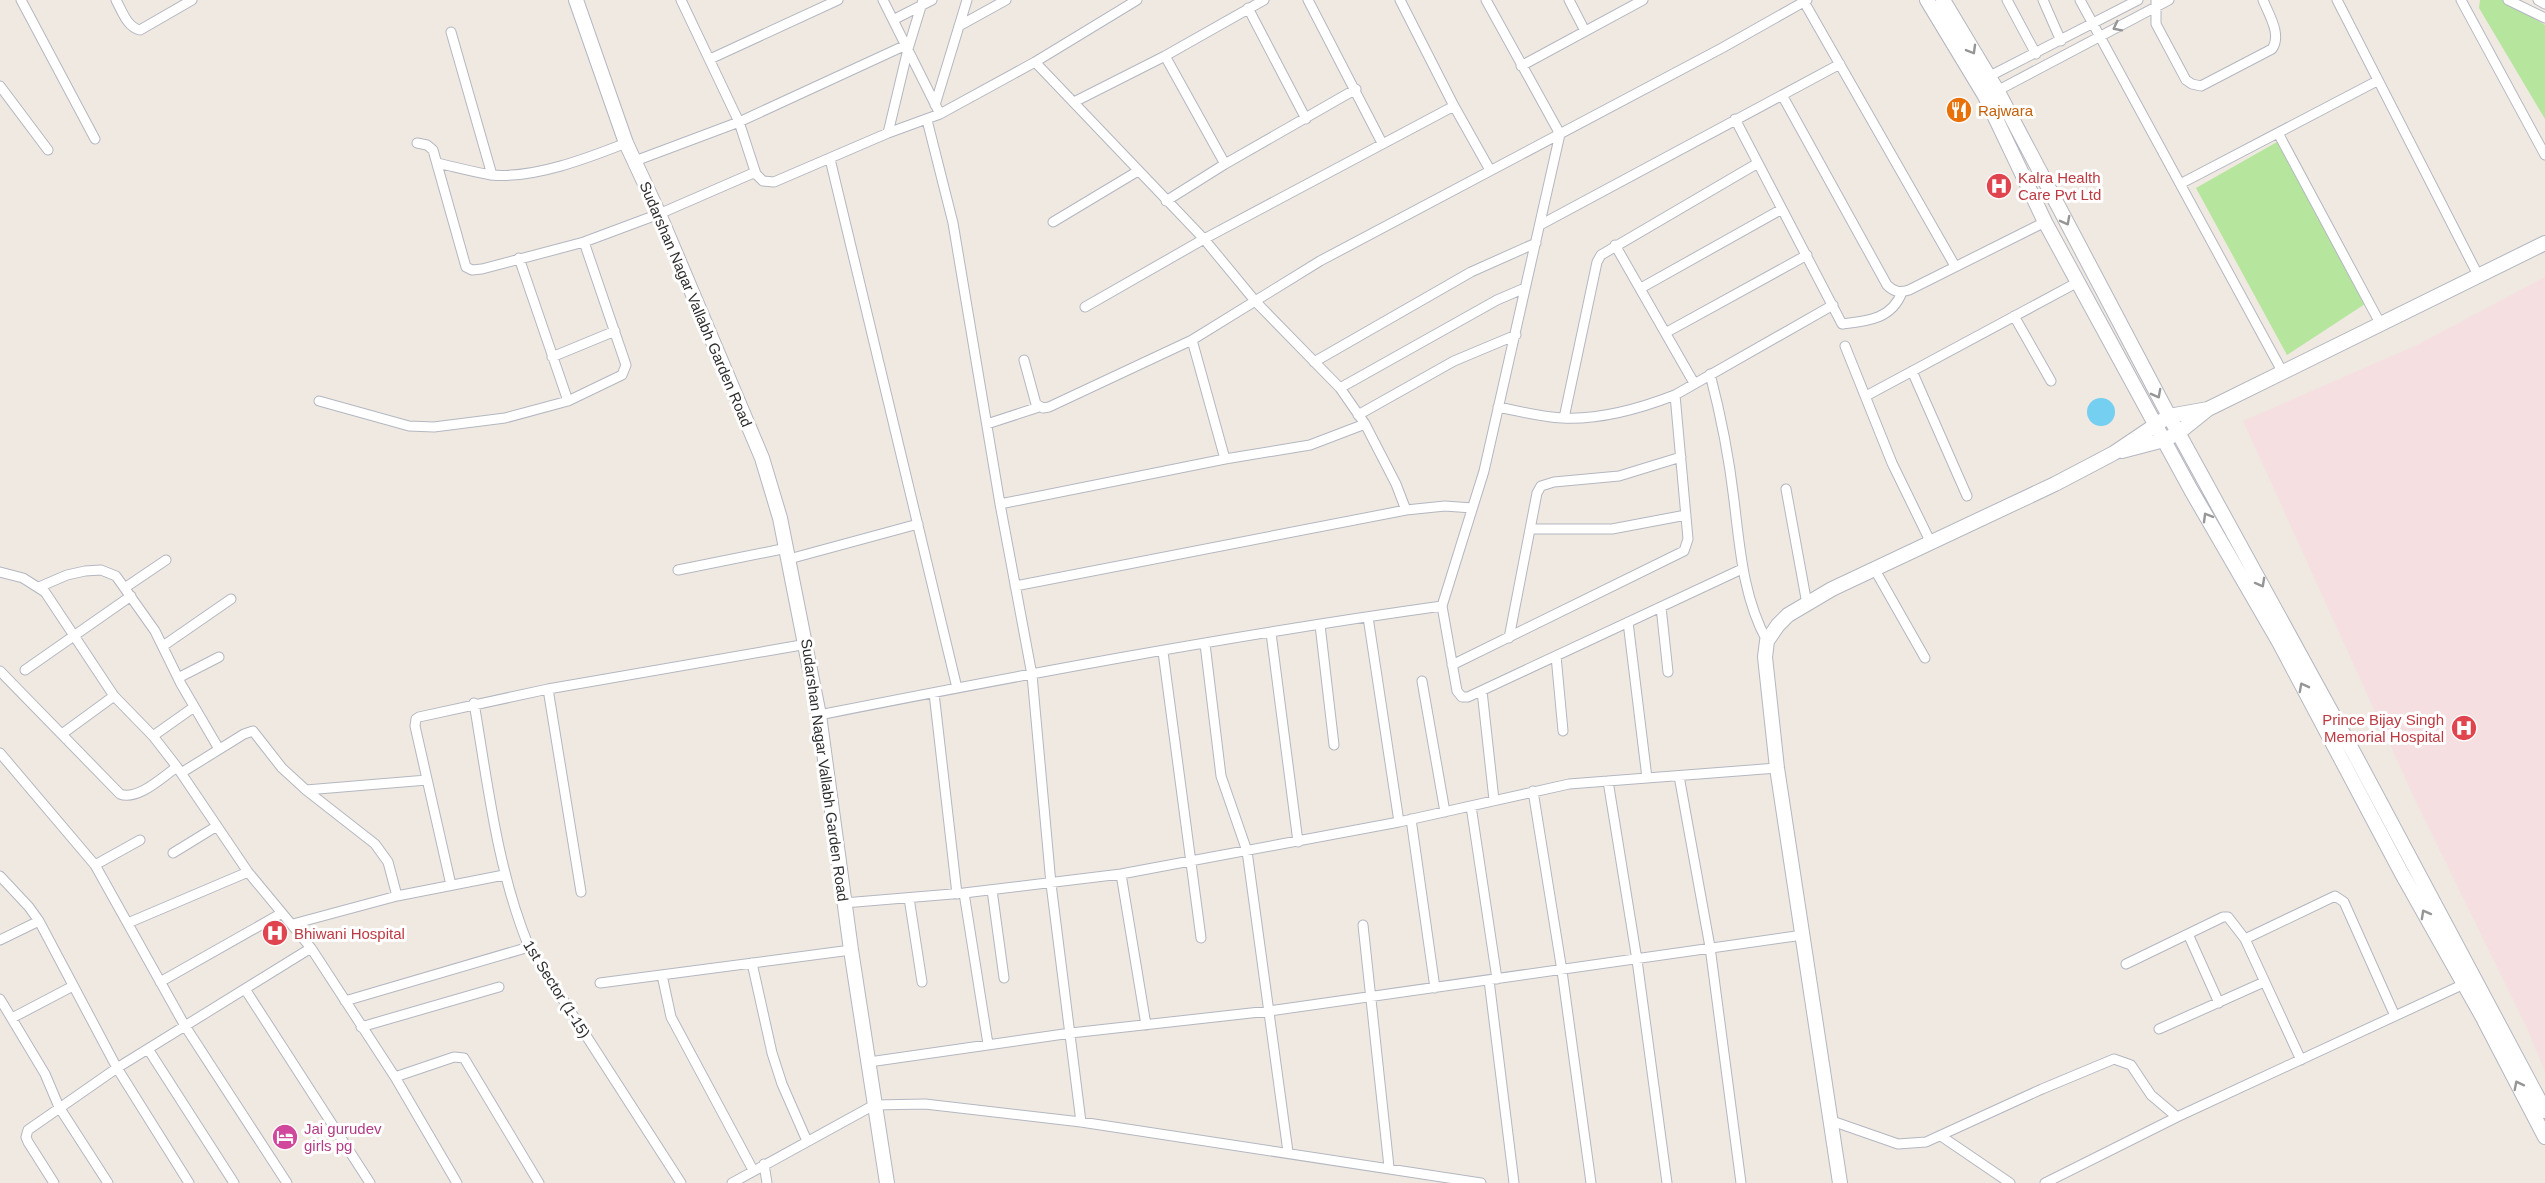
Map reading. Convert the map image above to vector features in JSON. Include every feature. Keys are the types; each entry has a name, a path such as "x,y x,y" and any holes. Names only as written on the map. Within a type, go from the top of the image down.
{"street":[{"path":"21,0 95,139"},
{"path":"116,0 128,23 140,30 192,0"},
{"name":"Sudarshan Nagar Vallabh Garden Road","path":"576,0 626,143 659,214 762,458 780,518 807,644 819,716 850,950 887,1183"},
{"path":"681,0 739,122 756,174 763,181 774,182 888,133 940,114 1035,62 1137,0"},
{"path":"710,59 838,0"},
{"path":"883,0 940,114"},
{"path":"893,20 923,2 932,0"},
{"path":"935,105 967,0"},
{"path":"959,26 1006,0"},
{"path":"1074,102 1165,56 1264,0"},
{"path":"1308,0 1382,143"},
{"path":"1400,0 1454,106 1490,170"},
{"path":"1486,0 1560,134 1484,471 1442,606 1459,695 1468,697 1482,691 1742,568"},
{"path":"1569,0 1585,31"},
{"path":"1521,66 1585,31 1625,4 1642,0"},
{"path":"1927,0 1991,93 2355,755 2545,1111"},
{"path":"1943,0 1982,80"},
{"path":"2007,0 2036,54"},
{"path":"2043,0 2061,41"},
{"path":"2080,0 2182,183 2282,371"},
{"path":"1982,80 2138,0"},
{"path":"1991,93 2156,3 2169,0"},
{"path":"2156,3 2156,24 2186,80 2201,86 2272,49 2277,43 2277,36 2263,0"},
{"path":"2337,0 2478,275"},
{"path":"2461,0 2545,155"},
{"path":"2508,0 2545,18"},
{"path":"2538,0 2545,3"},
{"path":"987,424 1039,407 1049,407 1192,340 1320,261 1804,1 1955,266"},
{"path":"888,133 907,47 923,2"},
{"path":"1248,8 1306,118"},
{"path":"451,32 492,175"},
{"path":"635,161 739,122 907,47"},
{"path":"1165,56 1225,164"},
{"path":"1035,62 1204,239 1256,302 1340,388 1365,424 1396,484 1406,510"},
{"path":"1540,225 1840,64"},
{"path":"2182,183 2377,81"},
{"path":"0,86 48,150"},
{"path":"1166,201 1225,164 1356,89"},
{"path":"1991,93 2045,222 2164,441 2279,642 2545,1137"},
{"path":"1782,95 1887,285 1902,292"},
{"path":"1085,307 1204,239 1454,106"},
{"path":"1735,119 1842,324 1881,317 1898,304 1902,292 2045,222"},
{"path":"927,120 953,223 1000,504 1032,675 1052,884 1081,1122"},
{"path":"2278,133 2380,323"},
{"path":"417,143 430,147 437,163 466,267 472,270 584,242 756,174"},
{"path":"437,163 492,175 513,174 582,160 626,143"},
{"path":"830,159 957,688"},
{"path":"1564,418 1597,261 1601,255 1758,163"},
{"path":"1053,222 1138,171"},
{"path":"1641,288 1782,209"},
{"path":"319,401 409,426 434,427 505,418 568,401 613,380 626,370 626,365 584,242"},
{"path":"1314,362 1471,272 1536,243"},
{"path":"2114,453 2164,441 2208,409 2545,243"},
{"path":"1616,245 1695,383"},
{"path":"1667,332 1806,255"},
{"path":"519,258 568,401"},
{"path":"1866,396 2078,282"},
{"path":"1340,388 1497,300 1525,288"},
{"path":"1498,407 1564,418 1619,413 1675,395 1833,305"},
{"path":"2014,316 2051,381"},
{"path":"552,357 615,331"},
{"path":"1358,415 1455,361 1516,335"},
{"path":"1192,340 1225,459"},
{"path":"1845,346 1892,463 1931,543"},
{"path":"1024,360 1039,407"},
{"path":"1912,371 1967,496"},
{"path":"1710,374 1726,440 1742,568 1753,612 1767,641"},
{"path":"1452,665 1684,551 1688,539 1675,395"},
{"path":"1840,1183 1777,768 1765,657 1767,641 1788,615 1807,603 2114,453 2169,416 2208,409"},
{"path":"1000,504 1225,459 1311,445 1365,424"},
{"path":"1509,638 1537,493 1541,486 1547,483 1619,476 1681,457"},
{"path":"1786,489 1807,603"},
{"path":"1015,586 1406,510 1445,506 1472,508"},
{"path":"1530,529 1612,529 1686,515"},
{"path":"678,570 788,553 918,524"},
{"path":"126,587 166,560"},
{"path":"39,587 67,575 101,570 116,576 126,587 163,646 178,678 219,749"},
{"path":"1875,570 1925,658"},
{"path":"0,572 23,578 45,592 114,696 153,736 179,770 248,872 311,948 395,1077 457,1183"},
{"path":"25,670 131,596"},
{"path":"163,646 231,600"},
{"path":"819,716 957,688 1205,644 1442,606"},
{"path":"1661,607 1668,672"},
{"path":"1368,617 1399,822"},
{"path":"1629,622 1647,778"},
{"path":"1320,625 1334,745"},
{"path":"1271,633 1298,842"},
{"path":"451,885 415,726 416,719 474,703 548,688 807,644"},
{"path":"1205,644 1221,776 1247,851 1288,1152"},
{"path":"1162,652 1201,938"},
{"path":"1556,656 1563,731"},
{"path":"178,678 219,657"},
{"path":"0,671 120,794 126,796 136,794 253,731 282,768 306,790 375,844 388,862 397,896"},
{"path":"1422,681 1445,812"},
{"path":"548,688 581,892"},
{"path":"1482,691 1494,800"},
{"path":"934,693 960,893 988,1044"},
{"path":"62,734 114,696"},
{"name":"1st Sector (1-15)","path":"474,703 504,874 514,910 529,947 681,1183"},
{"path":"153,736 194,707"},
{"path":"0,753 95,865 185,1026 287,1183"},
{"path":"844,903 1052,884 1121,874 1399,822 1569,784 1777,768"},
{"path":"1679,776 1710,947 1741,1183"},
{"path":"306,790 427,780"},
{"path":"1608,781 1637,960 1667,1183"},
{"path":"1533,791 1562,971 1591,1183"},
{"path":"1470,806 1493,980 1514,1183"},
{"path":"1411,819 1435,988"},
{"path":"173,853 217,826"},
{"path":"95,865 140,840"},
{"path":"128,922 248,872"},
{"path":"293,924 397,896 504,874"},
{"path":"1121,874 1146,1024"},
{"path":"0,876 39,921 117,1068 189,1183"},
{"path":"992,890 1004,978"},
{"path":"2245,939 2327,898 2335,896 2340,898 2344,902 2395,1016"},
{"path":"909,898 922,982"},
{"path":"160,982 282,913"},
{"path":"2126,964 2223,917 2228,917 2245,939 2301,1059"},
{"path":"0,940 39,921"},
{"path":"1363,926 1389,1167"},
{"path":"2188,934 2218,1003"},
{"path":"869,1062 1071,1033 1269,1011 1803,935"},
{"path":"345,1001 529,947"},
{"path":"54,1183 26,1137 28,1130 117,1068 311,948"},
{"path":"600,983 850,950"},
{"path":"752,963 772,1053 782,1084 807,1141"},
{"path":"662,975 671,1017 753,1170"},
{"path":"2159,1029 2265,982"},
{"path":"2045,1183 2301,1059 2464,984"},
{"path":"12,1018 73,986"},
{"path":"361,1027 499,987"},
{"path":"246,989 369,1183"},
{"path":"1,1001 52,1087 60,1107 108,1183"},
{"path":"148,1049 234,1183"},
{"path":"395,1077 454,1058 464,1058 539,1183"},
{"path":"1832,1121 1898,1144 1913,1144 1941,1137 2042,1089 2114,1059 2131,1065 2151,1095 2177,1118"},
{"path":"732,1183 874,1105 925,1104 1081,1122 1389,1167 1481,1183"},
{"path":"1941,1137 2010,1183"},
{"path":"764,1164 767,1183"}],"shaded area":[{"name":"Prince Bijay Singh Memorial Hospital","path":"2545,277 2545,1071 2525,1024 2417,804 2243,421 2419,344"}],"green space":[{"path":"2480,0 2504,0 2545,25 2545,119 2479,8"},
{"path":"2284,138 2365,304 2287,355 2196,188"}],"water":[{"path":"2101,398 2111,402 2115,412 2111,422 2101,426 2091,422 2087,412 2091,402"}],"place":[{"name":"Rajwara","path":"1959,110"},
{"name":"Kalra Health Care Pvt Ltd","path":"1999,186"},
{"name":"Prince Bijay Singh Memorial Hospital","path":"2464,728"},
{"name":"Bhiwani Hospital","path":"275,933"},
{"name":"Jai gurudev girls pg","path":"285,1137"}]}
